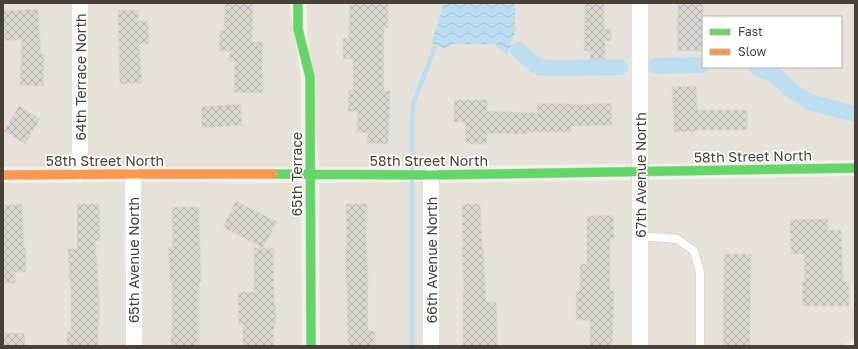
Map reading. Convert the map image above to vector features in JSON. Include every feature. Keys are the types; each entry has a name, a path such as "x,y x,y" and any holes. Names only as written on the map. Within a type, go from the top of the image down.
{"street":[{"name":"64th Terrace North","path":"80,3 80,175"},
{"name":"65th Terrace","path":"298,3 298,29 310,77 311,346"},
{"name":"67th Avenue North","path":"640,3 640,346"},
{"name":"58th Street North","path":"3,175 398,175 855,168"},
{"name":"65th Avenue North","path":"133,174 134,346"},
{"name":"66th Avenue North","path":"427,174 431,346"}],"lane":[{"path":"640,236 677,239 694,251 700,272 700,346"}],"shaded area":[{"path":"3,3 71,3 71,167 3,167"},
{"path":"89,3 289,3 301,78 301,167 89,167"},
{"path":"307,3 444,3 431,44 439,44 442,49 454,44 495,44 506,56 515,32 515,3 631,3 631,164 319,167 307,29"},
{"path":"649,3 855,3 855,160 649,164"},
{"path":"855,176 855,338 842,346 649,346 649,180"},
{"path":"631,180 631,346 440,346 440,183"},
{"path":"124,182 125,346 3,346 3,183"},
{"path":"142,182 301,183 302,346 143,346"},
{"path":"422,182 422,346 320,346 319,183"}],"water":[{"path":"444,3 515,3 515,32 507,56 495,44 454,44 442,49 438,44 431,44"}],"building":[{"path":"225,3 253,3 252,42 263,42 263,93 234,92 235,62 229,61 230,51 219,51 220,30 224,31"},
{"path":"350,3 388,3 388,28 384,28 384,91 390,91 388,144 367,143 368,133 357,132 358,111 348,111 349,90 353,90 353,59 343,59 343,38 349,38"},
{"path":"585,3 604,3 604,29 611,29 611,41 605,41 605,59 590,59 590,51 584,51"},
{"path":"678,3 703,3 702,51 678,51"},
{"path":"38,9 41,54 44,54 43,86 20,85 22,39 5,41 3,11"},
{"path":"118,10 138,10 138,21 148,21 149,44 139,44 142,83 120,84"},
{"path":"696,86 697,110 747,110 747,130 697,130 674,132 672,87"},
{"path":"454,100 487,100 487,111 537,113 537,103 572,105 611,103 612,125 571,126 571,132 527,132 527,134 487,133 487,144 466,144 465,122 454,122"},
{"path":"240,104 242,125 202,128 201,107"},
{"path":"19,106 40,119 25,144 4,131"},
{"path":"236,201 277,222 263,248 223,227"},
{"path":"22,204 24,248 26,248 26,272 15,272 15,283 3,283 3,205"},
{"path":"77,204 99,204 100,241 95,241 99,294 98,346 67,346 67,332 71,332 71,284 68,249 77,249"},
{"path":"346,204 367,204 368,331 375,331 375,346 348,346 345,247 347,247"},
{"path":"462,204 480,204 486,302 496,302 497,346 463,346 464,292"},
{"path":"172,207 199,207 201,282 199,282 199,346 171,346 172,283 170,283 168,247 173,247"},
{"path":"613,215 614,238 610,238 610,291 614,291 612,346 590,346 590,320 576,320 576,291 580,291 580,264 587,264 587,216"},
{"path":"828,219 828,230 841,230 843,282 849,282 849,306 803,306 802,282 805,282 804,254 791,254 790,220"},
{"path":"254,248 273,248 276,323 274,323 273,346 243,346 243,324 239,324 238,292 254,292"},
{"path":"724,254 751,254 750,346 723,346"},
{"path":"3,333 24,333 25,346 3,346"}],"waterway":[{"path":"412,168 413,104 435,47"},
{"path":"518,50 538,67 620,67"},
{"path":"656,66 702,65"},
{"path":"758,68 775,75 790,89 809,102 855,114"},
{"path":"412,180 412,346"}],"traffic: fast":[{"path":"298,3 298,29 310,77 311,346"},
{"path":"273,174 431,175 855,168"}],"traffic: slow":[{"path":"3,175 273,174"}]}
